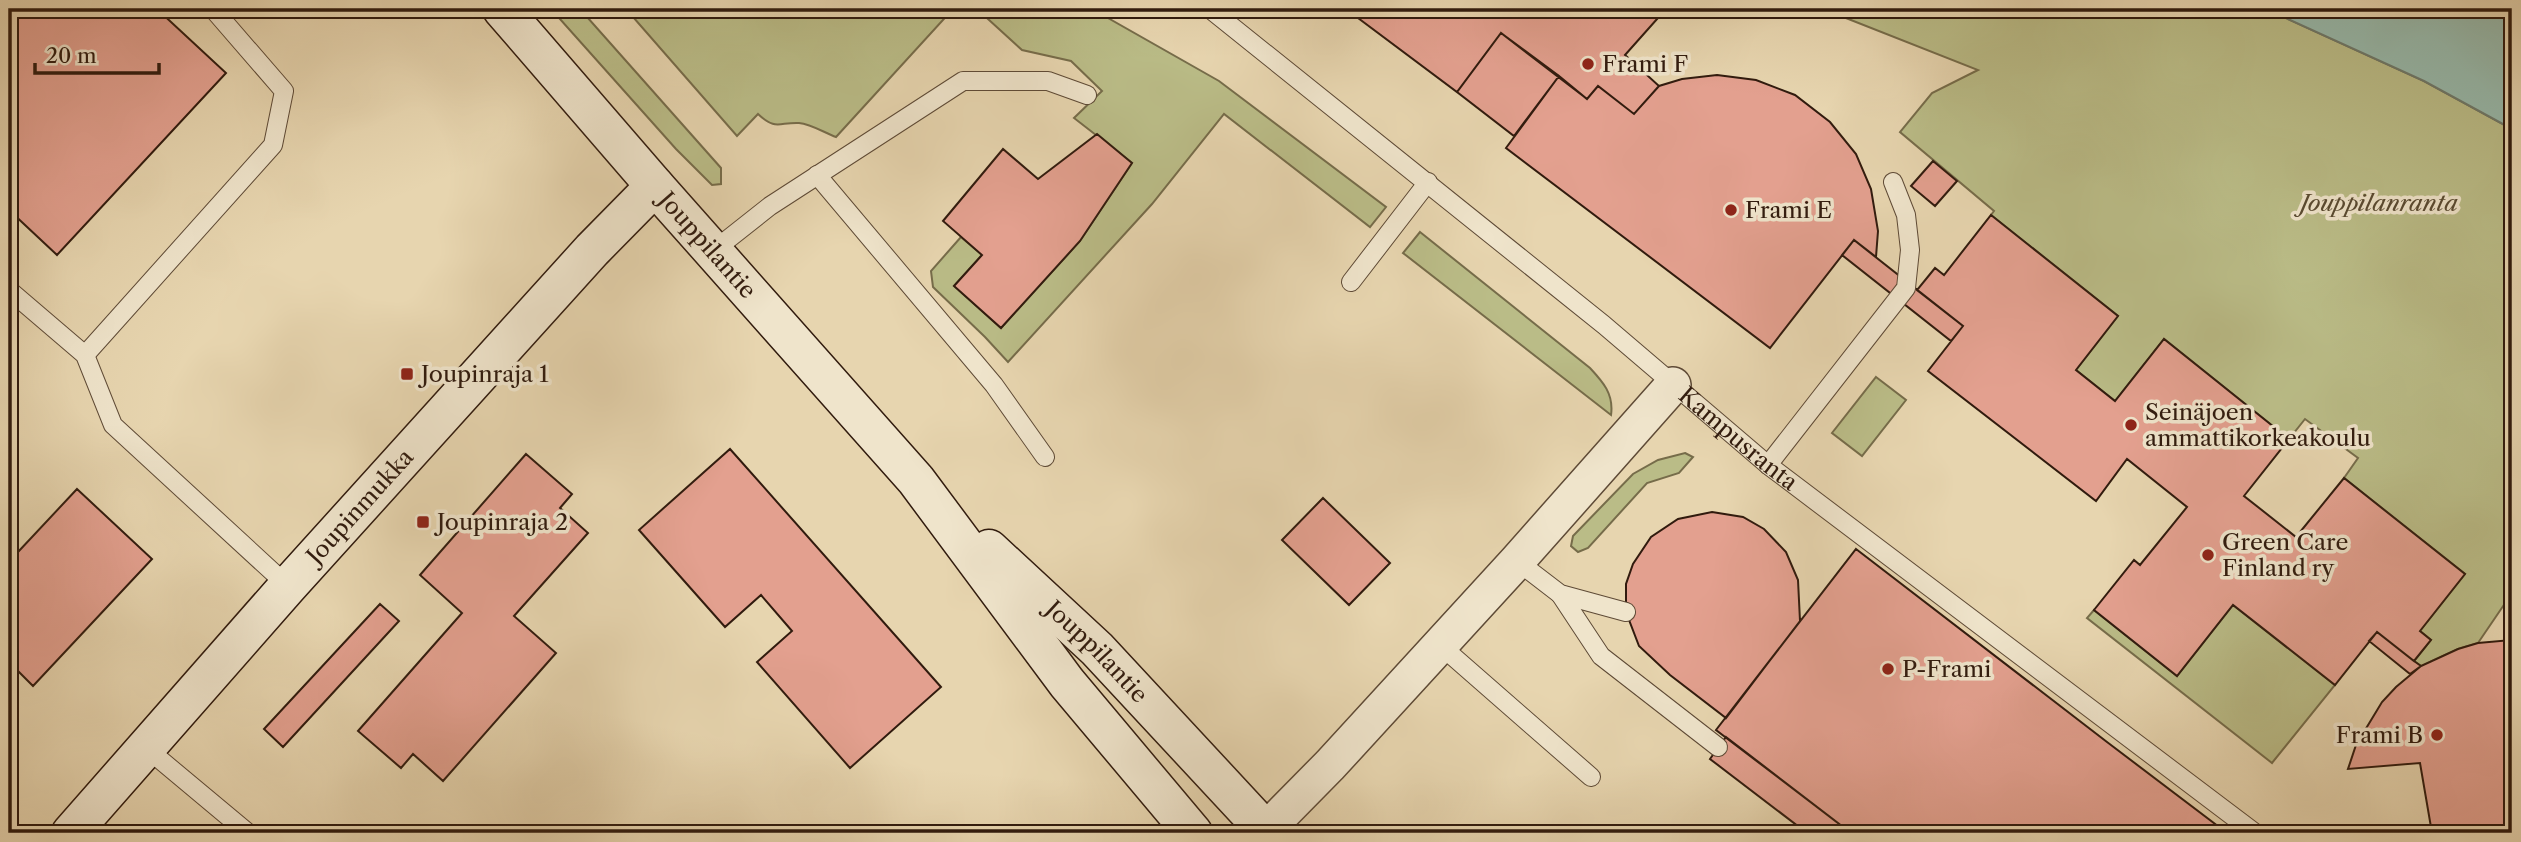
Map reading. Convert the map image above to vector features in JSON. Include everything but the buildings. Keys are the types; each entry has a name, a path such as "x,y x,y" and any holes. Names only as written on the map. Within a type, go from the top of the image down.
{"main road":[{"name":"Jouppilantie","path":"502,9 916,480 1067,683 1193,833"},
{"name":"Joupinmukka","path":"71,833 288,586 592,250 655,186"},
{"name":"Jouppilantie","path":"916,480 1097,649 1265,832"}],"street":[{"name":"Kampusranta","path":"1265,832 1517,561 1673,385"}],"lane":[{"path":"85,355 274,145 284,91 212,9"},
{"path":"1210,9 1604,325 1673,385"},
{"path":"713,251 769,206 963,81 1048,81 1087,95"},
{"path":"817,175 994,386 1045,457"},
{"path":"1351,282 1427,182"},
{"path":"1768,465 1906,288 1910,250 1906,215 1893,182"},
{"path":"9,290 85,355 113,425 288,586"},
{"name":"Kampusranta","path":"1673,385 1768,465 2255,833"},
{"path":"1517,561 1560,594 1601,656 1718,747"},
{"path":"1560,594 1626,612"},
{"path":"1440,645 1591,777"},
{"path":"145,747 248,833"}],"green space":[{"path":"551,9 580,9 721,168 721,184 712,185 676,149"},
{"path":"626,9 953,9 836,137 804,124 774,124 758,114 737,136"},
{"path":"977,9 1092,9 1219,81 1386,207 1370,227 1224,114 1152,204 1008,362 933,287 931,271 961,237 982,255 954,286 1001,328 1080,241 1132,163 1074,118 1102,91 1071,61 1022,50"},
{"name":"Jouppilanranta","path":"1823,9 2266,9 2424,81 2512,129 2512,593 2478,643 2421,666 2414,661 2431,640 2420,631 2465,574 2344,478 2358,458 2305,419 2289,439 2164,339 2115,401 2076,370 2118,316 1991,215 1994,211 1900,132 1932,93 1978,70"},
{"path":"1420,232 1590,368 1609,395 1611,415 1403,253"},
{"path":"1876,377 1906,400 1862,456 1832,433"},
{"path":"1685,453 1693,457 1679,473 1647,483 1588,548 1578,552 1571,546 1573,536 1633,474 1658,460"},
{"path":"2233,605 2335,685 2272,763 2087,618 2094,610 2177,676"}],"shaded area":[{"path":"2266,9 2512,9 2512,129 2424,81"}],"place":[{"name":"Frami F","path":"1588,64"},
{"name":"Frami E","path":"1731,210"},
{"name":"Joupinraja 1","path":"407,374"},
{"name":"Seinäjoen ammattikorkeakoulu","path":"2131,425"},
{"name":"Joupinraja 2","path":"423,522"},
{"name":"Green Care Finland ry","path":"2208,555"},
{"name":"P-Frami","path":"1888,669"},
{"name":"Frami B","path":"2437,735"}]}
